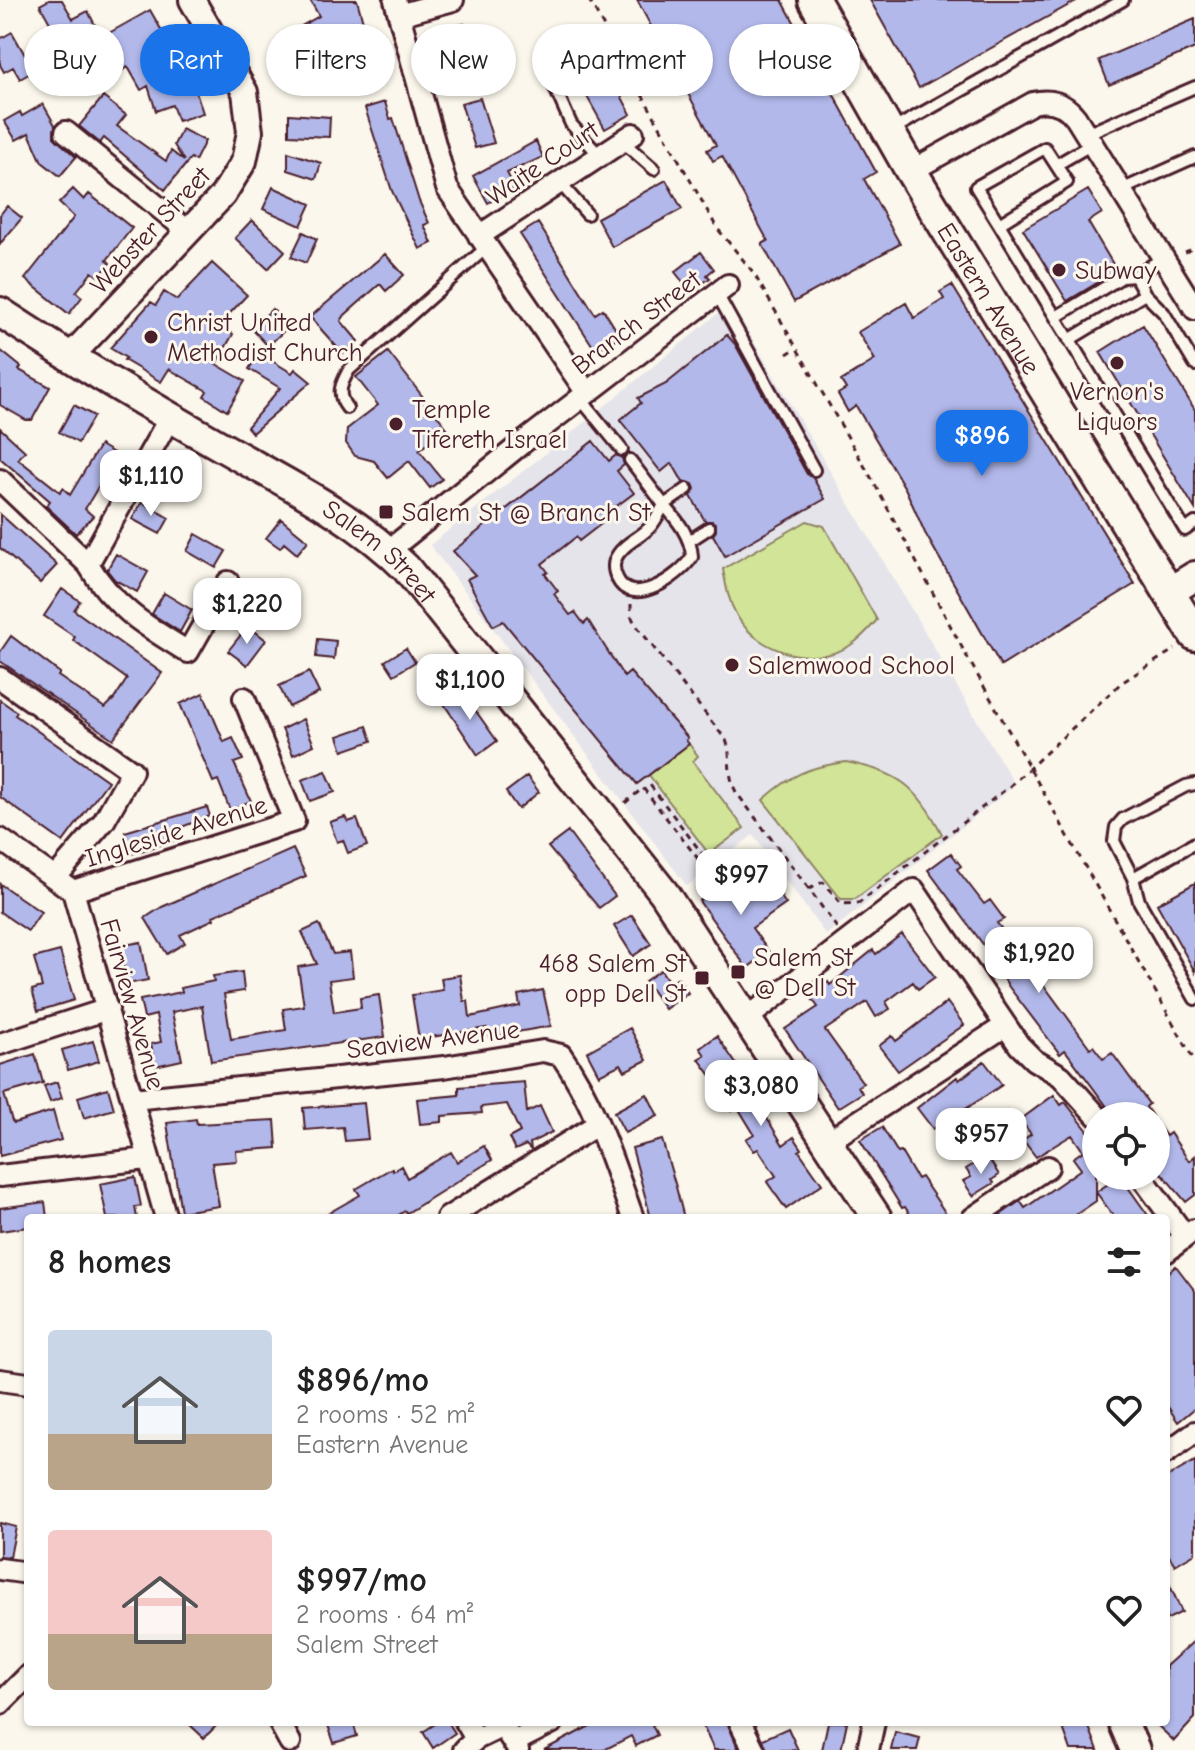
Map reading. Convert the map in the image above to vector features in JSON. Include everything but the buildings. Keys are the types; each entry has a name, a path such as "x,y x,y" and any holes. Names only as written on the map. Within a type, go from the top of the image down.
{"main road":[{"name":"Eastern Avenue","path":"814,0 911,171 1169,592 1189,640"},
{"name":"Salem Street","path":"0,312 69,358 332,509 388,551 430,597 664,893 874,1214"},
{"path":"1169,592 1195,576"},
{"path":"1125,1726 1135,1750"}],"street":[{"name":"Webster Street","path":"69,358 189,232 229,188 240,171 249,142 251,122 242,83 192,0"},
{"path":"453,0 397,7 445,182 454,201 584,396"},
{"path":"911,171 1027,105 1039,101 1068,108 1195,309"},
{"path":"66,132 189,232"},
{"name":"Waite Court","path":"483,241 628,137"},
{"name":"Branch Street","path":"388,551 722,289"},
{"path":"88,564 170,417"},
{"path":"0,480 88,564 101,587 120,606 188,652 228,582"},
{"path":"0,678 132,771 104,821 56,877"},
{"name":"Ingleside Avenue","path":"73,891 294,821 244,698"},
{"name":"Fairview Avenue","path":"0,839 73,891 165,1214"},
{"path":"746,1019 914,890 1026,1053 1061,1076 1084,1102"},
{"path":"0,1044 108,1009"},
{"path":"827,1142 1005,1026"},
{"name":"Seaview Avenue","path":"133,1099 444,1067 543,1051 561,1055 575,1075 598,1124 632,1214"},
{"path":"453,1214 598,1124"},
{"path":"0,1176 147,1159"},
{"path":"979,1214 1048,1167"},
{"path":"1153,1190 1190,1232 1170,1249"},
{"path":"0,1380 24,1383"},
{"path":"1170,1450 1195,1432"},
{"path":"0,1569 24,1572"},
{"path":"0,1704 24,1680"},
{"path":"281,1726 290,1742"},
{"path":"469,1737 503,1726 516,1746 547,1726"},
{"path":"742,1726 754,1750"},
{"path":"868,1750 873,1726"}],"lane":[{"path":"888,132 1123,0"},
{"path":"1056,165 1089,139 1195,87"},
{"path":"559,96 571,124 600,156"},
{"path":"628,137 654,169"},
{"path":"999,224 1067,182 1045,148 976,187 1185,530 1195,523"},
{"path":"1121,190 1195,157"},
{"path":"560,183 587,214"},
{"path":"347,408 342,401 340,386 349,370 483,241"},
{"path":"1056,317 1122,277 1135,276 1163,258"},
{"path":"1135,276 1145,294 1164,313 1195,365"},
{"path":"722,289 812,471 825,464"},
{"path":"1069,340 1145,294"},
{"path":"584,396 622,450"},
{"path":"630,460 664,505 689,541 692,557 682,571 648,589 632,592 619,583 614,563 617,555 650,527 664,505 687,489"},
{"path":"689,541 709,528"},
{"path":"1195,784 1118,824 1114,841 1133,878 1139,901 1195,999"},
{"path":"1133,878 1195,843"}],"path":[{"path":"589,0 721,234 753,272 879,490 1030,769 1195,1062"},
{"path":"1185,252 1195,248"},
{"path":"787,354 795,349"},
{"path":"632,592 631,616 636,625 726,740 730,779 736,792 847,942"},
{"path":"809,889 823,882 841,904 859,903 1030,769 1121,683 1189,640"},
{"path":"625,803 643,788 699,860 704,856 650,785 653,782"}],"shaded area":[{"name":"Salemwood School","path":"731,303 1015,785 826,935 753,835 687,886 430,545"}],"green space":[{"path":"807,521 824,526 877,620 855,642 824,655 791,654 760,640 747,629 734,610 723,569"},
{"path":"689,744 698,756 693,761 744,828 709,854 649,775"},
{"path":"846,762 880,771 904,784 924,804 942,834 855,899 841,899 763,800 801,773"}],"place":[{"name":"Subway","path":"1059,270"},
{"name":"Christ United Methodist Church","path":"151,337"},
{"name":"Vernon's Liquors","path":"1117,363"},
{"name":"Temple Tifereth Israel","path":"396,424"},
{"name":"Salem St @ Branch St","path":"386,512"},
{"name":"Salemwood School","path":"732,665"},
{"name":"Salem St @ Dell St","path":"738,972"},
{"name":"468 Salem St opp Dell St","path":"702,978"}]}
